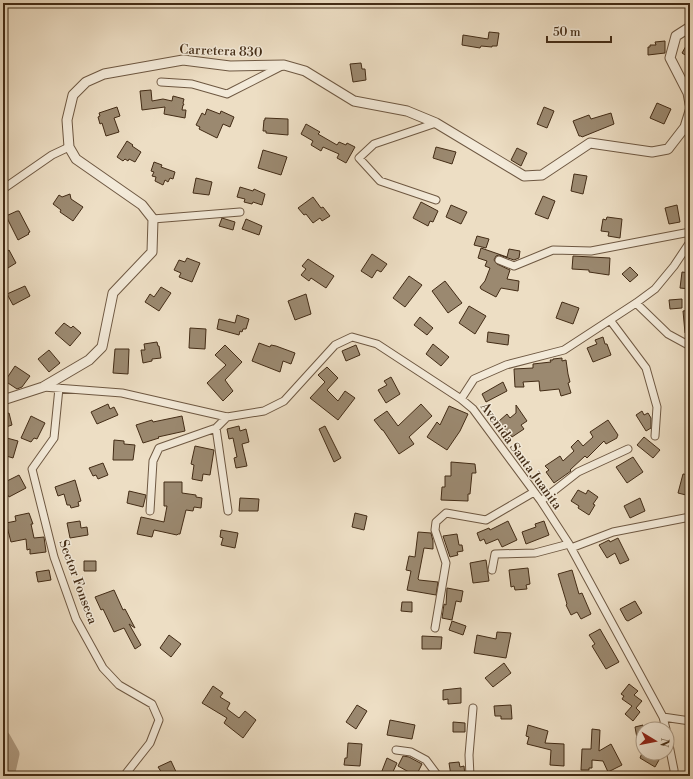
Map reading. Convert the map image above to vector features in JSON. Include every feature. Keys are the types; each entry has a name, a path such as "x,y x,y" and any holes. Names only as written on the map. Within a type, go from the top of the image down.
{"street":[{"path":"690,27 676,36 670,58 688,93 690,104"},
{"name":"Carretera 830","path":"69,147 67,120 73,94 86,82 104,74 183,60 230,66 284,65 305,71 354,102 407,111 436,124 524,176 542,175 590,142 652,152 668,148 685,127 690,111"},
{"path":"161,82 192,84 227,94 284,65"},
{"path":"436,124 374,144 358,158 380,181 436,200"},
{"path":"3,189 52,155 69,147 76,159 142,205 153,219 152,252 113,293 102,347 89,360 44,387 3,400"},
{"path":"153,219 240,212"},
{"path":"499,260 514,266 553,250 592,251 690,232"},
{"path":"462,399 474,379 506,365 564,350 636,303 655,289 674,266 690,242"},
{"path":"636,303 668,334 690,346"},
{"path":"610,320 646,368 657,407 655,436"},
{"name":"Avenida Santa Juanita","path":"44,387 122,393 227,417 264,411 284,401 334,345 352,337 377,344 462,399 473,409 541,500 570,546 664,721"},
{"name":"Sector Fonseca","path":"59,388 54,438 32,469 54,557 76,619 103,668 119,686 152,704 159,720 150,743 124,776"},
{"path":"150,511 153,461 158,448 216,428 227,417"},
{"path":"216,428 228,511"},
{"path":"541,500 578,472 628,449"},
{"path":"435,628 446,563 435,530 436,522 446,513 486,520 534,492"},
{"path":"492,570 495,554 535,553 570,546 613,532 690,517"},
{"path":"470,776 469,755 473,708"},
{"path":"663,717 690,721"},
{"path":"396,750 411,752 426,760 438,776"},
{"path":"672,761 674,776"}],"building":[{"path":"489,32 499,33 497,46 481,46 480,48 462,45 463,35 488,39"},
{"path":"690,39 690,58 682,53"},
{"path":"665,41 665,53 648,55 648,47 650,47 650,45 656,45 655,42"},
{"path":"361,63 362,69 365,69 366,80 353,82 350,64"},
{"path":"151,90 152,101 163,99 172,101 173,96 184,99 182,110 186,110 185,118 164,114 165,107 142,110 140,91"},
{"path":"657,103 671,109 664,124 650,118"},
{"path":"117,107 120,116 114,118 119,132 106,136 102,123 100,124 98,117 100,116 99,113"},
{"path":"544,107 554,111 547,128 537,124"},
{"path":"207,109 220,114 221,111 234,117 230,127 223,124 217,138 199,129 200,127 196,125 202,113 205,115"},
{"path":"611,113 614,124 582,137 579,136 573,121 589,115 591,119"},
{"path":"265,118 288,119 288,135 266,133 266,131 263,131"},
{"path":"306,124 320,132 318,134 337,145 339,142 346,145 347,143 355,147 346,163 337,158 339,154 323,147 321,151 311,145 313,141 301,134"},
{"path":"127,141 141,152 135,162 129,159 128,161 125,159 123,161 117,157"},
{"path":"436,147 456,152 452,164 433,158"},
{"path":"517,148 527,153 521,166 511,160"},
{"path":"263,150 287,157 281,175 258,168"},
{"path":"154,162 162,165 161,167 175,172 173,179 170,178 168,182 165,180 163,185 155,181 156,177 152,176 154,172 151,171"},
{"path":"574,174 587,176 583,194 571,191"},
{"path":"196,178 212,182 209,195 193,193"},
{"path":"240,187 253,191 254,189 265,194 262,205 253,202 252,204 244,202 245,199 237,197"},
{"path":"70,194 71,199 83,207 73,221 60,212 61,210 53,204 59,195 62,197"},
{"path":"543,196 555,201 548,219 535,214"},
{"path":"313,197 321,208 323,207 330,216 322,221 320,218 313,223 306,214 304,215 298,208"},
{"path":"421,202 438,211 433,222 430,221 428,226 413,218"},
{"path":"451,205 467,212 461,224 446,217"},
{"path":"677,205 680,222 669,224 665,208"},
{"path":"19,211 30,232 18,240 6,216"},
{"path":"607,217 622,219 620,238 608,236 609,232 601,231 603,219 606,220"},
{"path":"222,218 235,222 233,230 219,226"},
{"path":"246,219 262,226 259,235 242,229"},
{"path":"477,236 489,239 486,248 474,245"},
{"path":"481,248 507,257 509,249 520,251 519,258 514,260 499,255 496,256 494,260 497,264 510,270 507,279 519,281 518,291 501,288 496,297 481,289 480,287 485,281 490,268 485,266 487,261 478,258"},
{"path":"9,250 16,263 3,271 3,254"},
{"path":"372,254 387,264 381,272 377,270 372,278 361,271"},
{"path":"573,256 610,258 609,275 589,272 589,270 572,269"},
{"path":"187,258 200,263 192,282 179,277 181,273 174,270 179,260 185,262"},
{"path":"308,259 334,276 326,288 311,278 309,281 301,275 306,269 302,266"},
{"path":"630,267 638,275 630,282 622,274"},
{"path":"682,272 690,273 690,289 680,288"},
{"path":"409,276 422,285 405,307 393,298"},
{"path":"445,281 462,303 448,313 432,291"},
{"path":"25,286 30,296 13,305 7,294"},
{"path":"161,287 171,293 159,311 145,302 150,294 154,297"},
{"path":"306,294 311,314 295,320 288,301"},
{"path":"682,299 682,308 670,309 669,300"},
{"path":"562,302 579,308 573,324 556,318"},
{"path":"469,306 486,316 475,334 459,323"},
{"path":"690,310 690,333 685,333 683,311"},
{"path":"237,315 249,319 246,329 243,329 242,332 240,331 239,335 217,329 219,319 235,323"},
{"path":"420,317 433,328 427,335 414,325"},
{"path":"64,323 71,328 73,326 81,333 70,346 55,333"},
{"path":"190,328 206,329 205,349 189,348"},
{"path":"488,332 509,335 508,345 487,342"},
{"path":"603,337 611,355 593,362 587,348 597,344 595,340"},
{"path":"157,342 161,358 152,359 152,361 143,363 141,350 145,350 144,344"},
{"path":"259,343 270,347 271,345 276,346 295,353 291,364 283,361 280,372 252,361"},
{"path":"433,344 449,357 441,366 426,354"},
{"path":"225,345 242,362 225,380 233,391 223,401 207,383 226,365 215,355"},
{"path":"356,345 360,355 346,361 342,351"},
{"path":"115,349 129,349 128,374 113,373"},
{"path":"49,350 60,363 49,372 38,359"},
{"path":"562,358 562,361 566,360 570,382 568,383 571,393 561,396 559,389 540,391 539,381 523,382 524,387 515,387 514,369 533,368 533,364 551,362 550,360"},
{"path":"15,366 30,376 22,387 17,389 5,381"},
{"path":"327,367 338,378 327,390 338,401 345,391 355,398 338,420 310,398 325,382 318,375"},
{"path":"391,377 400,394 386,403 378,390 387,385 384,381"},
{"path":"503,382 507,391 486,402 482,394"},
{"path":"108,404 110,409 114,407 118,415 97,424 91,412"},
{"path":"421,404 432,416 409,437 414,444 399,454 383,430 374,420 387,411 398,426"},
{"path":"516,405 527,421 521,425 524,429 512,437 509,433 503,435 498,426 501,424 499,421 507,414 510,418 516,413"},
{"path":"449,406 468,414 460,431 447,450 427,437 437,422 440,425"},
{"path":"642,411 644,415 648,413 651,418 651,428 646,431 636,415"},
{"path":"9,413 12,425 3,428 3,415"},
{"path":"31,416 45,423 37,439 34,438 31,442 21,438"},
{"path":"182,416 185,431 158,437 159,438 143,443 136,425 152,420 153,422"},
{"path":"608,420 618,435 617,438 606,444 604,441 587,458 585,456 570,470 571,471 554,483 546,472 549,470 545,466 560,456 563,461 574,451 571,447 578,440 583,446 593,437 590,432"},
{"path":"239,426 240,431 246,429 249,442 242,444 247,466 236,468 234,458 237,457 233,438 229,439 227,429"},
{"path":"325,426 341,458 334,462 319,429"},
{"path":"3,437 18,441 13,458 3,455"},
{"path":"644,437 660,450 653,458 637,445"},
{"path":"114,440 124,441 124,444 135,445 133,460 113,460"},
{"path":"195,446 214,450 210,475 203,474 202,481 192,479 194,465 191,464"},
{"path":"633,457 643,472 627,483 616,467"},
{"path":"451,462 475,464 476,473 472,473 468,501 441,500 442,487 445,487 445,476 451,476"},
{"path":"103,463 108,475 98,479 96,475 93,476 89,468"},
{"path":"683,474 690,475 690,496 678,493"},
{"path":"19,475 26,488 9,497 3,487 3,483"},
{"path":"75,480 81,501 78,502 79,506 71,508 70,505 67,505 64,494 58,496 55,487"},
{"path":"164,482 182,482 182,493 196,495 196,497 202,498 201,508 194,507 193,511 186,510 180,534 177,535 154,530 152,537 137,534 141,517 164,522 167,506 164,506"},
{"path":"578,490 586,494 588,490 598,497 593,504 595,505 589,515 578,508 579,506 571,501"},
{"path":"129,491 146,495 143,507 127,503"},
{"path":"240,498 259,499 258,511 239,511"},
{"path":"640,498 645,511 630,518 624,506"},
{"path":"29,513 33,524 31,524 34,538 44,537 46,552 30,554 30,549 27,550 26,539 11,542 6,523 16,521 15,516"},
{"path":"355,513 367,516 364,530 352,527"},
{"path":"80,521 81,528 87,527 88,535 70,538 67,523"},
{"path":"508,521 517,540 502,547 498,539 486,544 484,539 480,541 477,533 489,528 490,530"},
{"path":"544,521 549,535 526,544 522,532 536,527 535,524"},
{"path":"221,530 238,533 235,548 221,545 223,538 220,537"},
{"path":"418,532 431,533 433,549 424,548 418,579 438,582 436,595 407,590 411,571 406,570 409,556 415,557"},
{"path":"457,534 459,545 462,545 463,551 457,552 458,555 450,557 443,536"},
{"path":"618,538 629,560 620,564 615,553 607,558 599,545 609,540 610,542"},
{"path":"486,560 489,581 473,583 470,563"},
{"path":"84,561 96,561 96,571 84,571"},
{"path":"528,568 530,584 526,585 527,589 515,590 514,586 511,587 509,570"},
{"path":"49,570 51,580 38,582 36,572"},
{"path":"572,570 579,594 582,593 591,614 581,619 577,612 571,615 566,605 567,604 558,574"},
{"path":"447,588 463,591 461,602 456,601 452,620 442,618 444,604 446,605"},
{"path":"114,590 123,610 125,609 135,628 129,624 141,645 135,649 124,628 114,632 103,609 101,610 95,597"},
{"path":"635,601 642,613 628,621 620,609"},
{"path":"402,602 412,602 412,612 401,611"},
{"path":"452,621 466,626 463,635 449,630"},
{"path":"600,629 619,662 606,669 592,646 595,644 589,635"},
{"path":"497,632 511,633 506,658 474,653 477,635 496,639"},
{"path":"169,635 181,644 171,657 160,648"},
{"path":"422,636 442,637 441,649 422,649"},
{"path":"504,663 511,673 493,687 485,678"},
{"path":"629,684 638,691 634,695 642,701 636,708 640,712 633,721 625,714 632,706 622,699 624,696 621,694"},
{"path":"213,686 223,693 220,697 230,703 227,709 239,718 245,711 256,720 243,738 224,723 227,718 202,703"},
{"path":"461,688 461,703 448,704 448,699 443,700 443,690"},
{"path":"357,705 367,711 356,729 346,722"},
{"path":"511,705 512,719 501,719 501,716 495,716 494,706"},
{"path":"390,720 415,725 412,739 387,735"},
{"path":"453,722 465,723 465,732 453,732"},
{"path":"528,725 548,731 545,743 564,744 564,766 550,765 551,750 527,744 529,737 526,736"},
{"path":"592,729 600,730 599,751 611,744 622,765 608,772 603,761 592,760 592,768 589,768 589,770 581,770 582,749 591,749"},
{"path":"348,743 362,744 360,766 344,765 345,758 347,758"},
{"path":"403,756 409,757 422,764 416,776 398,766"},
{"path":"387,758 397,763 391,776 380,776"},
{"path":"171,761 178,776 164,776 158,767"},
{"path":"645,761 658,761 655,767"},
{"path":"459,762 460,767 464,766 465,776 451,776 449,763"}],"waterway":[{"path":"3,738 12,754 7,776"}]}
